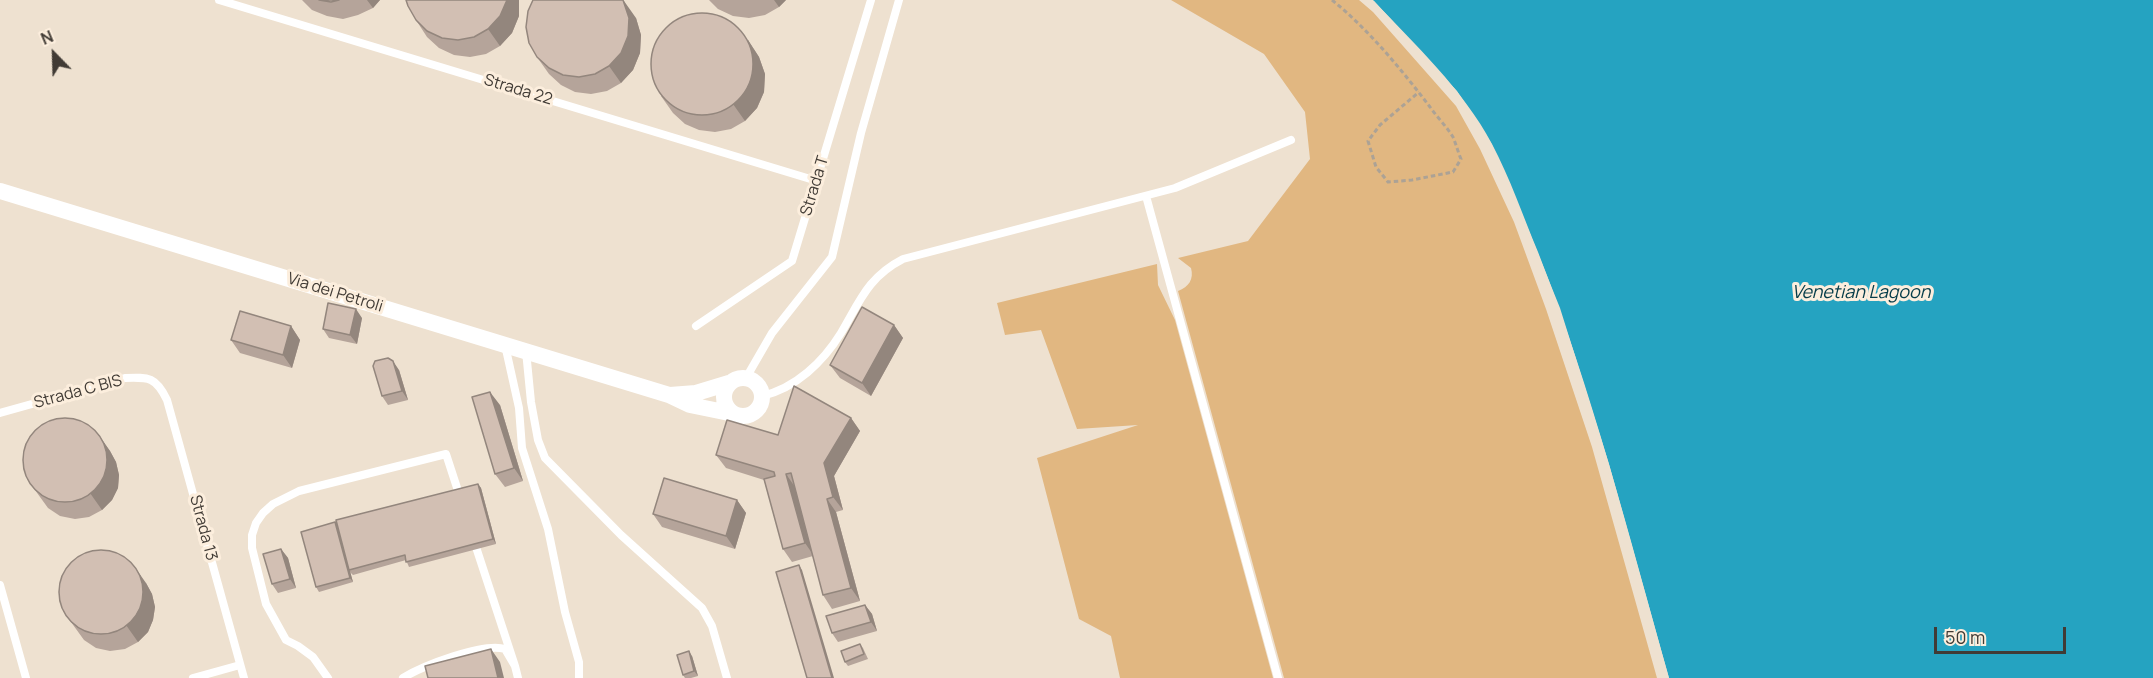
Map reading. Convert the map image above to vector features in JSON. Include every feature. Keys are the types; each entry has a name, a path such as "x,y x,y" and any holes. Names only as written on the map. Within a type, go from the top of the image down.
{"street":[{"name":"Via dei Petroli","path":"0,191 669,395 690,405 734,414"},
{"path":"746,378 758,384 762,396 758,408 747,416 734,414 724,400 729,383 746,378"},
{"name":"Via dei Petroli","path":"669,395 696,393 729,383"}],"lane":[{"name":"Strada 22","path":"219,0 817,181"},
{"name":"Strada T","path":"696,326 792,261 871,0"},
{"path":"746,378 772,333 832,257 861,132 898,0"},
{"path":"762,396 782,390 807,374 840,334 868,286 885,269 894,264 913,256 1175,188 1292,140"},
{"path":"1146,196 1278,678"},
{"path":"505,345 519,408 522,448 548,529 565,612 579,662 579,678"},
{"path":"526,351 531,402 538,440 545,458 621,535 702,608 712,626 727,678"},
{"name":"Strada C BIS","path":"0,413 125,378 147,377 155,382"},
{"name":"Strada 13","path":"155,382 167,400 244,678"},
{"path":"328,678 313,657 286,640 266,604 252,548 254,529 263,513 273,504 299,491 446,454 464,510"},
{"path":"471,532 518,678"},
{"path":"0,585 26,678"},
{"path":"403,678 436,662 492,648 505,649 514,666"},
{"path":"193,678 240,665"}],"path":[{"path":"1332,0 1361,27 1419,92 1453,137 1461,159 1453,172 1388,182 1376,167 1368,141 1380,125 1419,92"}],"shaded area":[{"path":"1171,0 1359,0 1373,12 1456,106 1480,149 1514,222 1546,309 1592,447 1657,678 1284,678 1178,291 1190,282 1191,268 1178,258 1248,241 1310,159 1305,112 1264,54"},
{"path":"1157,264 1158,285 1175,320 1273,678 1120,678 1111,636 1079,619 1037,458 1138,425 1077,429 1041,330 1005,335 997,303"}],"water":[{"name":"Venetian Lagoon","path":"1373,0 2153,0 2153,678 1669,678 1609,464 1576,357 1505,170 1480,124 1453,86"}],"pier":[{"path":"1370,0 1374,1 1457,91 1491,143 1560,308 1609,464 1669,678 1665,678 1606,465 1557,309 1489,144 1454,92"}],"building":[{"path":"406,0 507,0 500,16 488,29 474,37 458,40 442,38 427,31 416,20"},
{"path":"533,0 623,0 629,18 628,36 621,53 609,66 595,74 579,77 563,75 549,68 537,57 529,43 526,27 528,11"},
{"path":"702,13 731,21 745,35 753,64 745,93 731,107 702,115 673,107 659,93 651,64 659,35 673,21"},
{"path":"328,303 356,309 350,335 323,329"},
{"path":"862,307 894,325 862,383 830,365"},
{"path":"240,311 291,326 283,355 231,340"},
{"path":"388,358 393,361 402,391 382,396 373,366 375,361"},
{"path":"794,386 851,418 824,463 833,497 827,499 851,588 823,595 791,473 786,474 805,543 783,549 764,479 775,476 774,472 716,455 727,420 778,435"},
{"path":"490,392 514,468 495,474 472,397"},
{"path":"65,418 81,421 100,437 107,460 104,476 88,495 65,502 49,499 30,483 23,460 26,444 42,425"},
{"path":"664,478 737,500 726,536 653,514"},
{"path":"478,484 493,539 406,562 405,555 349,570 336,520"},
{"path":"335,522 350,578 316,587 301,532"},
{"path":"281,549 290,579 272,584 263,554"},
{"path":"101,550 117,553 136,569 143,592 140,608 124,627 101,634 85,631 66,615 59,592 62,576 78,557"},
{"path":"799,565 832,678 807,678 776,572"},
{"path":"865,605 871,622 832,633 826,616"},
{"path":"860,644 864,654 845,662 841,651"},
{"path":"491,649 498,678 428,678 425,666"},
{"path":"689,651 694,671 683,675 677,655"}]}
